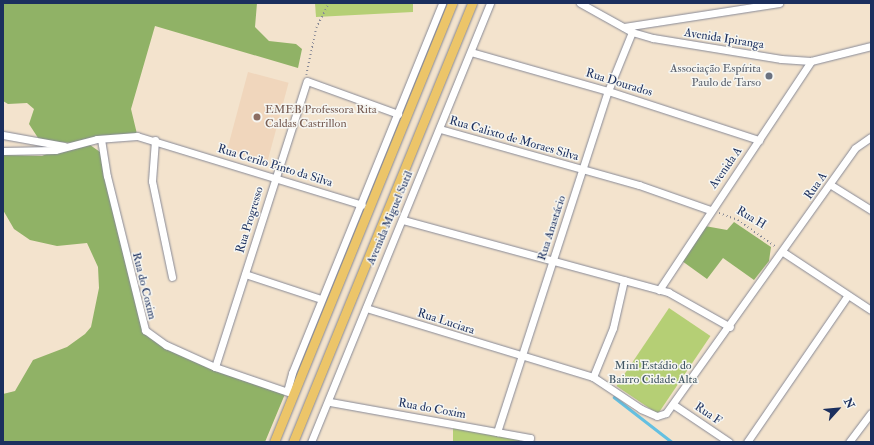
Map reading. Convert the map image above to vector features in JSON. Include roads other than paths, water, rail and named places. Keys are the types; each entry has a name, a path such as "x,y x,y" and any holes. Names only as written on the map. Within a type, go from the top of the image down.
{"main road":[{"name":"Avenida Miguel Sutil","path":"274,442 291,394 452,3"},
{"name":"Avenida Miguel Sutil","path":"293,442 472,3"}],"street":[{"name":"Avenida Miguel Sutil","path":"291,394 321,299 362,205 442,3"},
{"name":"Avenida Miguel Sutil","path":"311,442 330,402 366,308 490,3"},
{"name":"Avenida Ipiranga","path":"580,3 632,32 690,46 811,61 871,46"},
{"path":"624,27 779,3"},
{"name":"Rua Anastácio","path":"497,432 519,357 553,260 608,90 632,32"},
{"name":"Rua Dourados","path":"470,52 608,90 759,140"},
{"name":"Avenida A","path":"659,290 710,210 759,140 811,61"},
{"name":"Rua Progresso","path":"215,367 275,176 308,81 398,114"},
{"name":"Rua Calixto de Moraes Silva","path":"440,129 582,170"},
{"path":"3,135 67,147"},
{"path":"3,151 32,152 67,147 101,139 137,136 155,140 152,181 172,277"},
{"name":"Rua A","path":"674,405 855,148 871,137"},
{"name":"Rua do Coxim","path":"101,139 142,325 166,345 215,367 291,394"},
{"name":"Rua Cerilo Pinto da Silva","path":"155,140 275,176 362,205"},
{"path":"582,170 710,210"},
{"path":"831,184 871,210"},
{"path":"403,220 659,290 730,327"},
{"path":"783,252 871,310"},
{"path":"245,274 321,299"},
{"path":"593,377 613,328 624,280"},
{"path":"747,442 848,295"},
{"name":"Rua Luciara","path":"366,308 519,357 593,377 657,416 674,405"},
{"name":"Rua do Coxim","path":"330,402 497,432 530,440"},
{"name":"Rua F","path":"674,405 730,442"},
{"path":"850,442 871,413"}],"waterway":[{"path":"614,397 672,442"}],"place":[{"name":"Associação Espírita Paulo de Tarso","path":"769,76"},
{"name":"EMEB Professora Rita Caldas Castrillon","path":"257,117"}],"park label":[{"name":"Mini Estádio do Bairro Cidade Alta","path":"653,373"}]}
